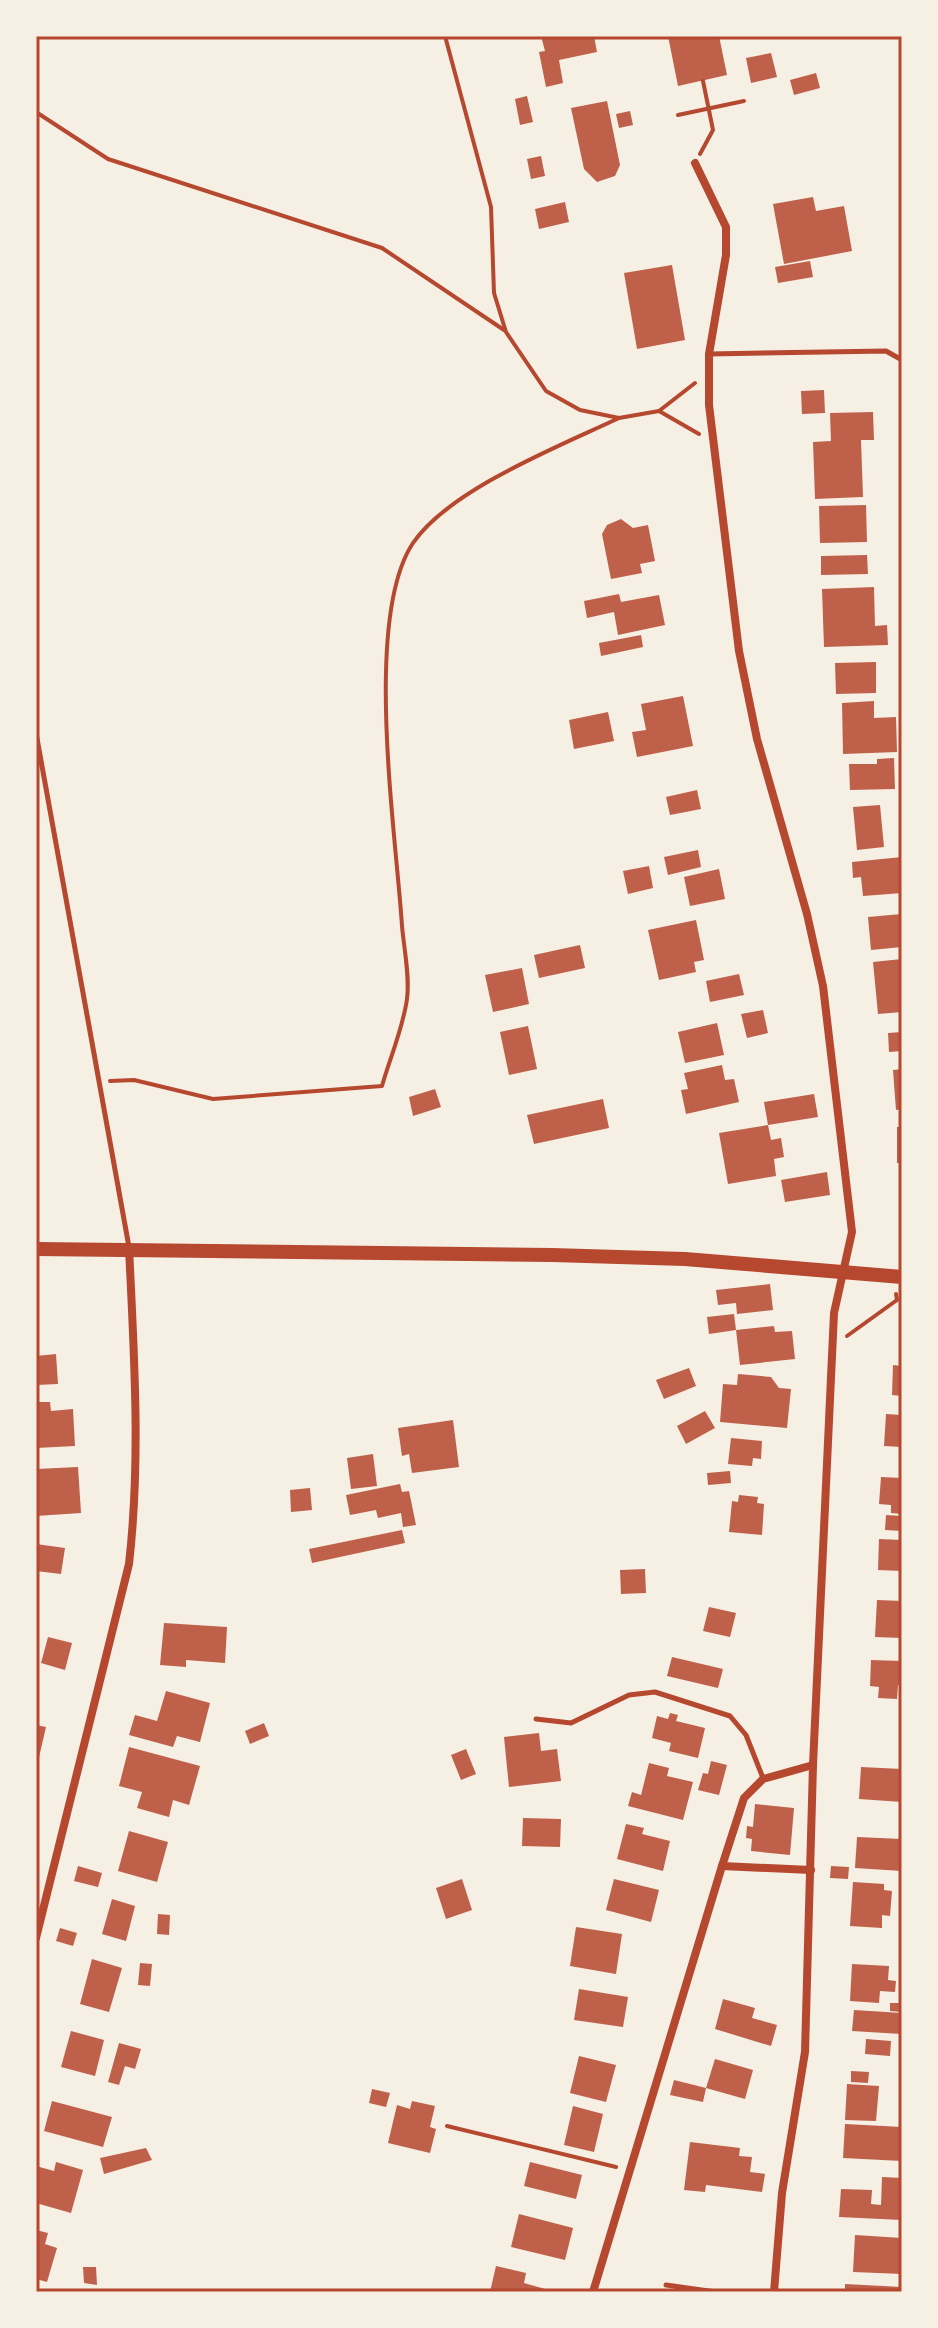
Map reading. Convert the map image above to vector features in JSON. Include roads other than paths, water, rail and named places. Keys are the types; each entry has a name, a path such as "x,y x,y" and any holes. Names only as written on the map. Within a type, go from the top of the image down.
{"main road":[{"path":"36,1249 567,1255 897,1276"}],"street":[{"path":"695,163 726,227 726,255 709,354 709,372 739,651 757,739 807,914 823,986 852,1232 834,1313 832,1347 813,1765 805,2052 782,2193 774,2292"},
{"path":"36,1938 129,1564 134,1515 135,1420 129,1248"},
{"path":"593,2292 744,1798 763,1779 813,1765"},
{"path":"722,1866 811,1870"}],"lane":[{"path":"709,354 886,351 902,360"},
{"path":"36,733 129,1248"},
{"path":"536,1719 571,1723 629,1695 655,1692 730,1716 746,1735 763,1779"},
{"path":"666,2285 716,2292"}]}
